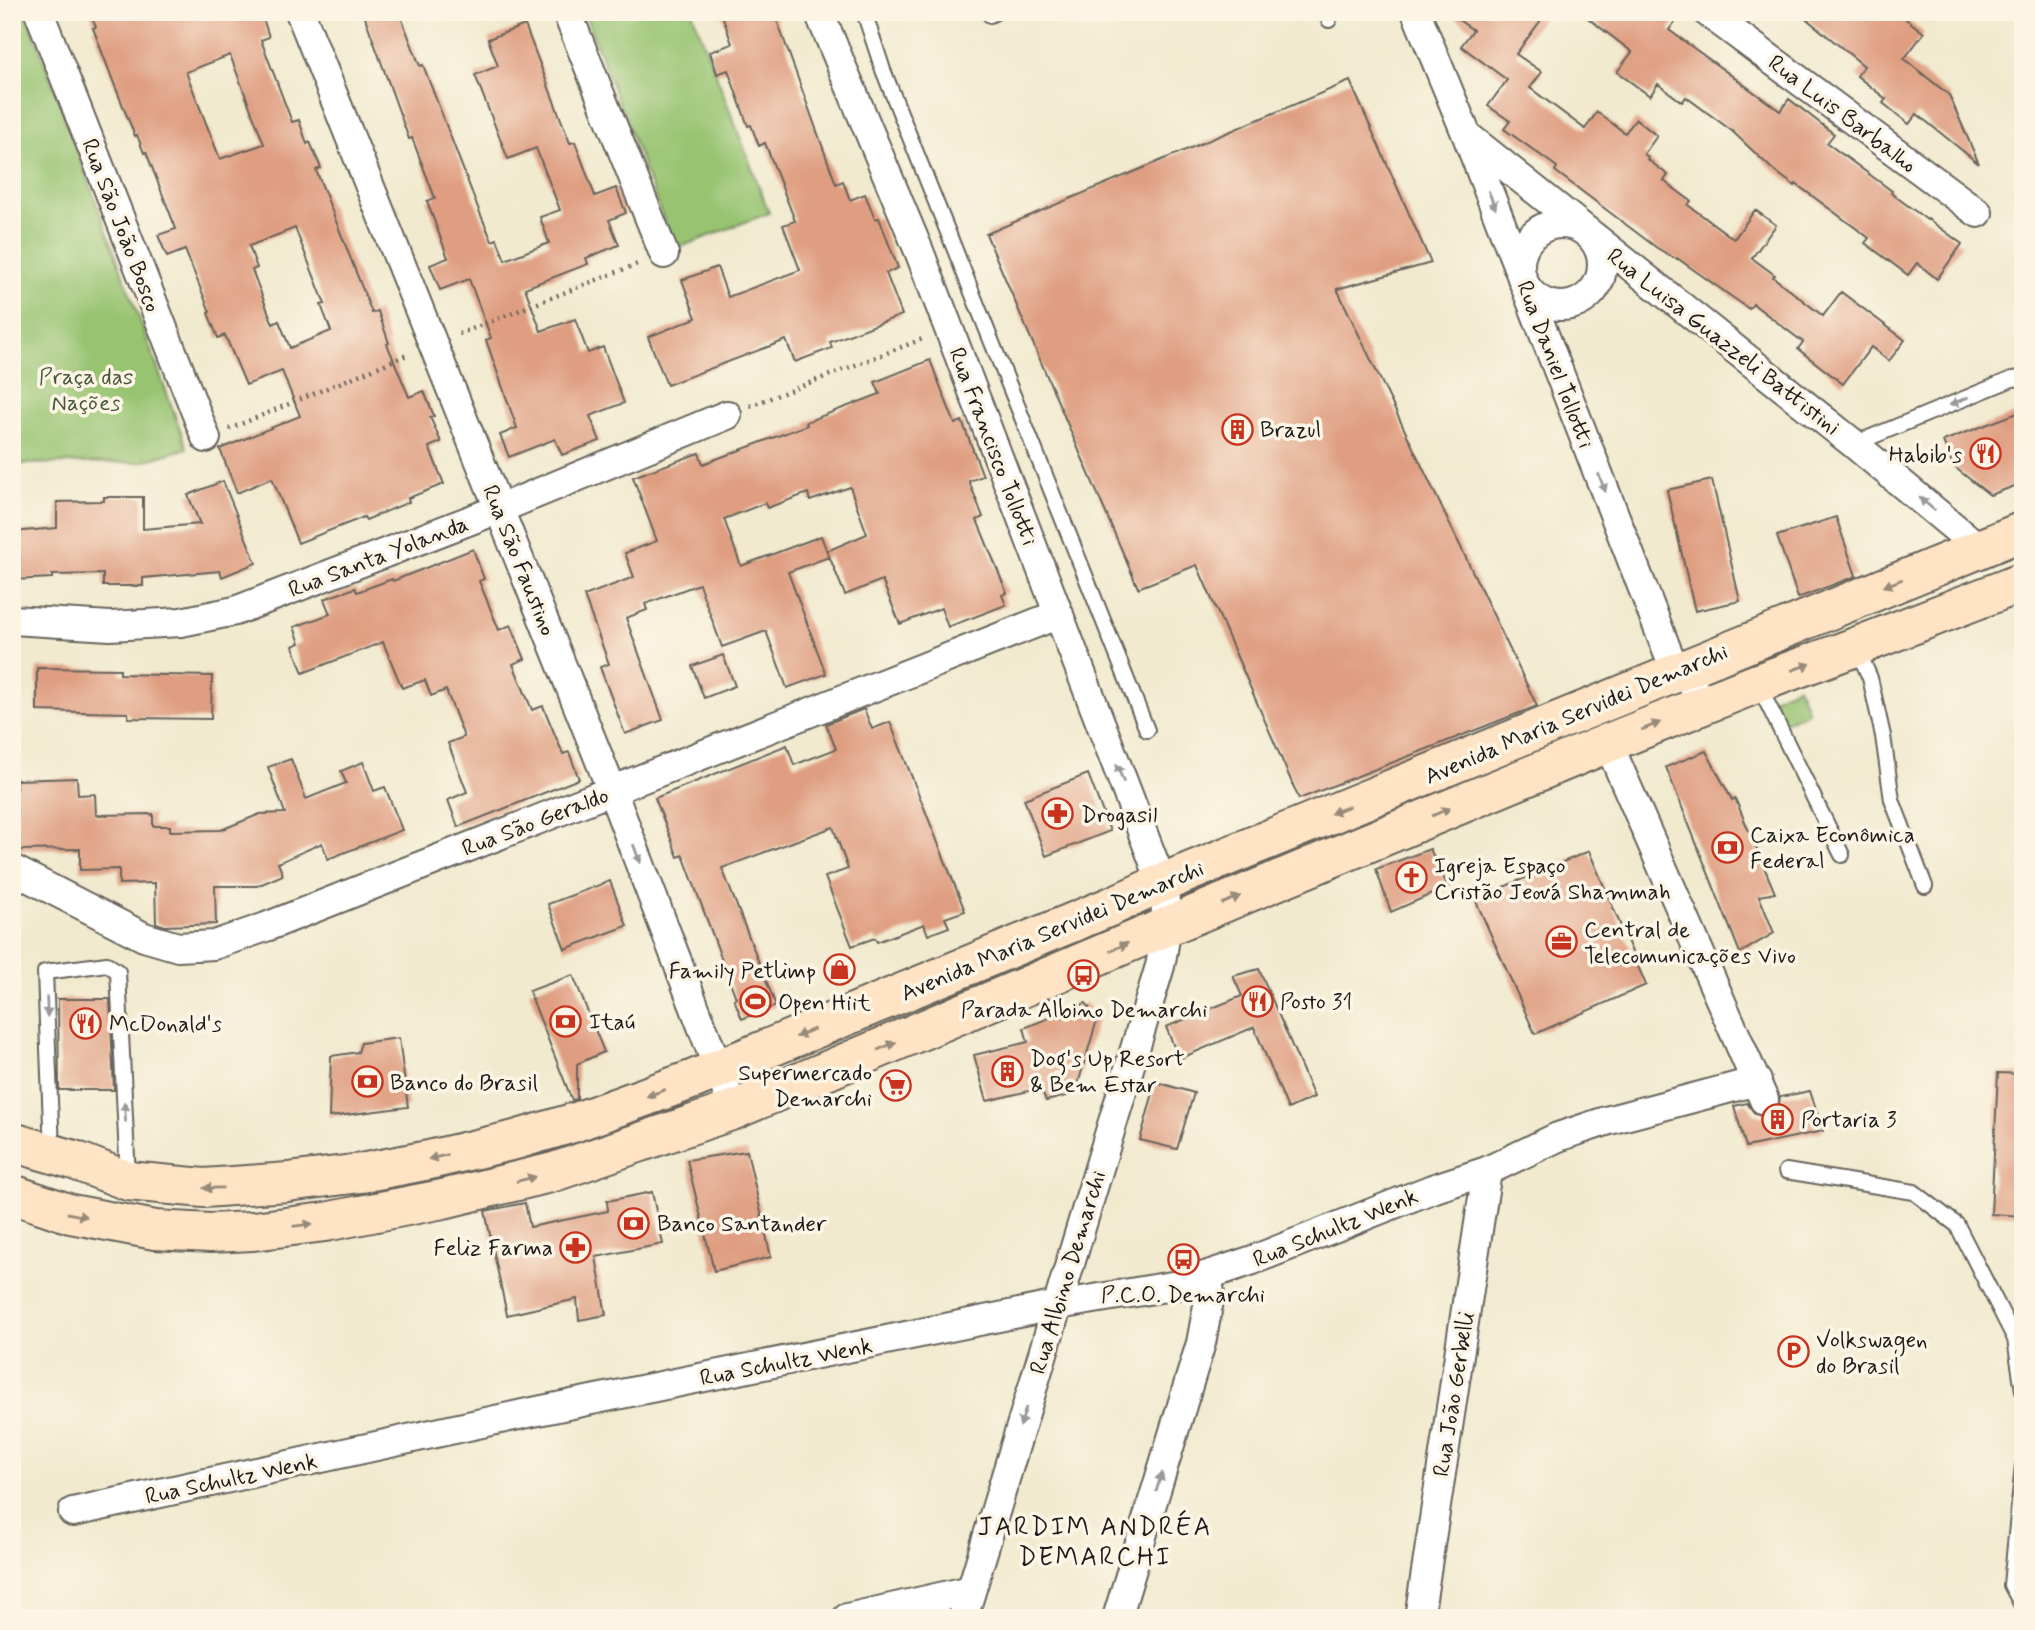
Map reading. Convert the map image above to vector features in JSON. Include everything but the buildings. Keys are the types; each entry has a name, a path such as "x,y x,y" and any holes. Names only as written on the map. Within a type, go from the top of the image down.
{"main road":[{"name":"Avenida Maria Servidei Demarchi","path":"12,1142 52,1153 128,1181 204,1188 240,1187 402,1165 514,1140 576,1122 720,1069 1675,671 2023,531"},
{"name":"Avenida Maria Servidei Demarchi","path":"12,1194 71,1214 155,1230 210,1233 253,1231 325,1222 494,1187 588,1161 734,1110 1608,743 1758,682 2023,582"}],"street":[{"name":"Rua São João Bosco","path":"39,12 206,438"},
{"name":"Rua São Faustino","path":"300,12 612,791 734,1110"},
{"path":"567,12 664,254"},
{"name":"Rua Francisco Tollotti","path":"819,12 919,251 1162,883"},
{"name":"Rua Daniel Tollotti","path":"1416,12 1468,136 1675,671"},
{"name":"Rua Luis Barbalho","path":"1707,12 1979,213"},
{"name":"Rua Luisa Guazzeli Battistini","path":"1468,136 1854,444 1979,548"},
{"path":"1560,223 1573,225 1586,231 1595,241 1603,268 1600,281 1593,292 1582,301 1569,306 1542,302 1531,294 1524,282 1520,269 1526,243 1535,233 1547,226 1560,223"},
{"name":"Rua Santa Yolanda","path":"12,620 110,626 181,622 235,611 499,509 727,415"},
{"name":"Rua São Geraldo","path":"12,869 144,937 178,947 214,945 266,927 1059,614"},
{"path":"1675,671 1715,700"},
{"name":"Rua Schultz Wenk","path":"73,1512 523,1414 1058,1305 1142,1292 1209,1276 1432,1189 1486,1171 1558,1137 1606,1121 1760,1090 1608,743"},
{"name":"Rua Albino Demarchi","path":"963,1618 1160,966 1168,926 1162,883"},
{"name":"Rua João Gerbelli","path":"1419,1618 1486,1171"},
{"path":"1117,1618 1201,1343 1210,1295 1209,1276"},
{"path":"846,1618 971,1590"}],"lane":[{"path":"864,12 883,70 1147,730"},
{"path":"1854,444 2012,379 2023,378"},
{"path":"1856,647 1873,690 1892,800 1925,886"},
{"path":"1758,682 1842,855"},
{"path":"52,1153 45,972 107,964 118,972 128,1181"},
{"path":"1786,1171 1914,1192 1957,1225 2015,1339 2023,1391"},
{"path":"2023,1465 2011,1585 2023,1607"}],"path":[{"path":"727,415 948,329"}],"green space":[{"name":"Praça das Nações","path":"12,12 26,12 187,448 141,462 12,464"},
{"path":"584,12 692,12 769,213 675,249"},
{"path":"1798,686 1808,712 1781,724 1769,700"}],"place":[{"name":"Brazul","path":"1237,429"},
{"name":"Habib's","path":"1985,454"},
{"name":"Drogasil","path":"1058,814"},
{"name":"Caixa Econômica Federal","path":"1727,847"},
{"name":"Igreja Espaço Cristão Jeová Shammah","path":"1411,878"},
{"name":"Central de Telecomunicações Vivo","path":"1561,942"},
{"name":"Family Petlimp","path":"839,970"},
{"name":"Parada Albino Demarchi","path":"1084,975"},
{"name":"Posto 31","path":"1257,1001"},
{"name":"Open Hiit","path":"755,1002"},
{"name":"Itaú","path":"566,1021"},
{"name":"McDonald's","path":"86,1023"},
{"name":"Dog's Up Resort & Bem Estar","path":"1007,1071"},
{"name":"Banco do Brasil","path":"367,1082"},
{"name":"Supermercado Demarchi","path":"895,1085"},
{"name":"Portaria 3","path":"1778,1119"},
{"name":"Banco Santander","path":"634,1223"},
{"name":"Feliz Farma","path":"576,1247"},
{"name":"P.C.O. Demarchi","path":"1183,1260"},
{"name":"Volkswagen do Brasil","path":"1793,1352"}],"district":[{"name":"JARDIM ANDRÉA DEMARCHI","path":"1095,1541"}]}
